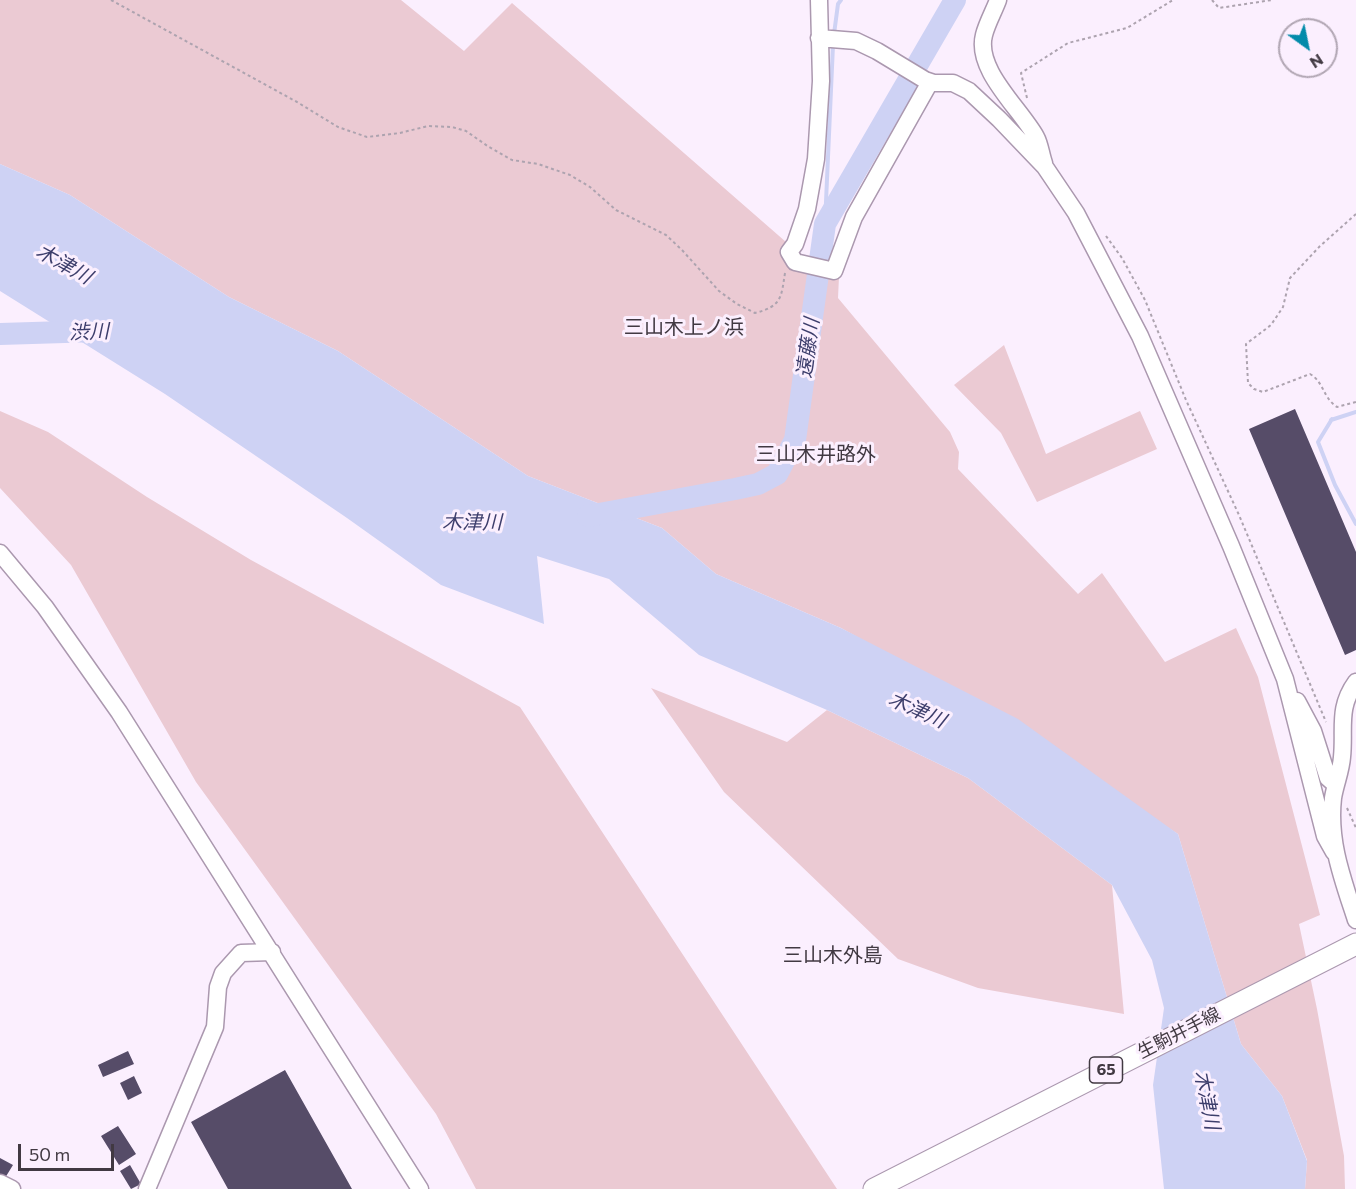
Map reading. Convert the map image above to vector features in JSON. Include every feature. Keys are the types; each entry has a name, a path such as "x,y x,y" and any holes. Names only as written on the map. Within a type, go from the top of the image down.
{"main road":[{"name":"生駒井手線","path":"874,1189 1348,955"},
{"name":"生駒井手線","path":"906,1189 1348,955"}],"street":[{"path":"819,0 821,81 816,159 807,209 795,244 789,252 795,262 834,271 854,217 930,82"},
{"path":"998,0 984,35 983,48 986,60 992,75 1037,138 1045,167"},
{"path":"819,38 856,41 930,82 953,83 969,91 1045,167 1076,213 1140,336 1227,536 1285,679 1313,730 1328,778 1336,785"},
{"path":"0,553 45,607 119,712 420,1189"},
{"path":"1285,679 1325,836 1334,852 1356,920"},
{"path":"1334,852 1333,799 1342,758 1341,717 1351,688 1356,682"},
{"path":"147,1189 215,1026 218,987 223,973 241,953 272,952"},
{"path":"0,1183 12,1189"}],"path":[{"path":"111,0 338,127 367,137 400,134 428,126 452,127 466,131 512,160 538,164 570,175 590,187 616,210 666,235 720,291 755,314 768,310 781,298 789,252"},
{"path":"1028,105 1021,72 1068,44 1127,28 1173,0"},
{"path":"1212,0 1219,8 1272,0"},
{"path":"1356,213 1290,278 1283,307 1271,326 1246,344 1248,383 1254,389 1263,392 1310,374 1318,378 1329,401 1337,407 1356,402"}],"shaded area":[{"path":"0,0 401,0 464,51 512,3 786,242 782,251 793,270 839,277 838,298 950,432 959,452 958,469 1078,594 1102,573 1165,662 1236,628 1258,677 1320,915 1299,924 1344,1156 1345,1189 1305,1189 1307,1160 1282,1096 1241,1044 1178,834 899,660 841,628 716,574 662,528 528,476 338,351 229,297 70,195 0,164"},
{"path":"1004,345 1046,454 1140,411 1157,449 1037,502 1001,433 954,385"},
{"path":"0,411 48,432 147,497 251,560 520,707 837,1189 476,1189 436,1114 196,782 71,565 0,488"},
{"path":"651,688 787,742 827,710 968,778 1112,885 1124,1014 978,988 898,959 724,792"}],"water":[{"name":"木津川","path":"0,164 70,195 229,297 338,351 528,476 662,528 716,574 841,628 1018,719 1178,834 1241,1044 1282,1096 1307,1161 1305,1189 1164,1189 1153,1085 1164,1008 1152,960 1112,885 968,778 827,710 699,655 609,579 537,556 544,624 441,585 165,394 0,291"}],"building":[{"path":"1295,409 1356,552 1356,650 1345,655 1249,429"},
{"path":"128,1051 134,1064 103,1077 98,1065"},
{"path":"285,1070 352,1189 228,1189 191,1122"},
{"path":"134,1076 142,1093 128,1100 120,1083"},
{"path":"118,1126 136,1154 119,1165 101,1136"},
{"path":"0,1158 13,1165 5,1178 0,1175"},
{"path":"130,1165 141,1184 131,1189 120,1171"}],"waterway":[{"path":"834,34 838,4 841,0"},
{"name":"遠藤川","path":"588,516 758,484 777,474 795,440 825,224 955,0"},
{"path":"825,224 833,45"},
{"name":"渋川","path":"0,334 97,331"},
{"path":"1331,420 1356,412"},
{"path":"1332,419 1318,442 1335,485 1356,524"}],"district":[{"name":"三山木上ノ浜","path":"684,327"},
{"name":"三山木井路外","path":"816,454"},
{"name":"三山木外島","path":"833,955"}]}
